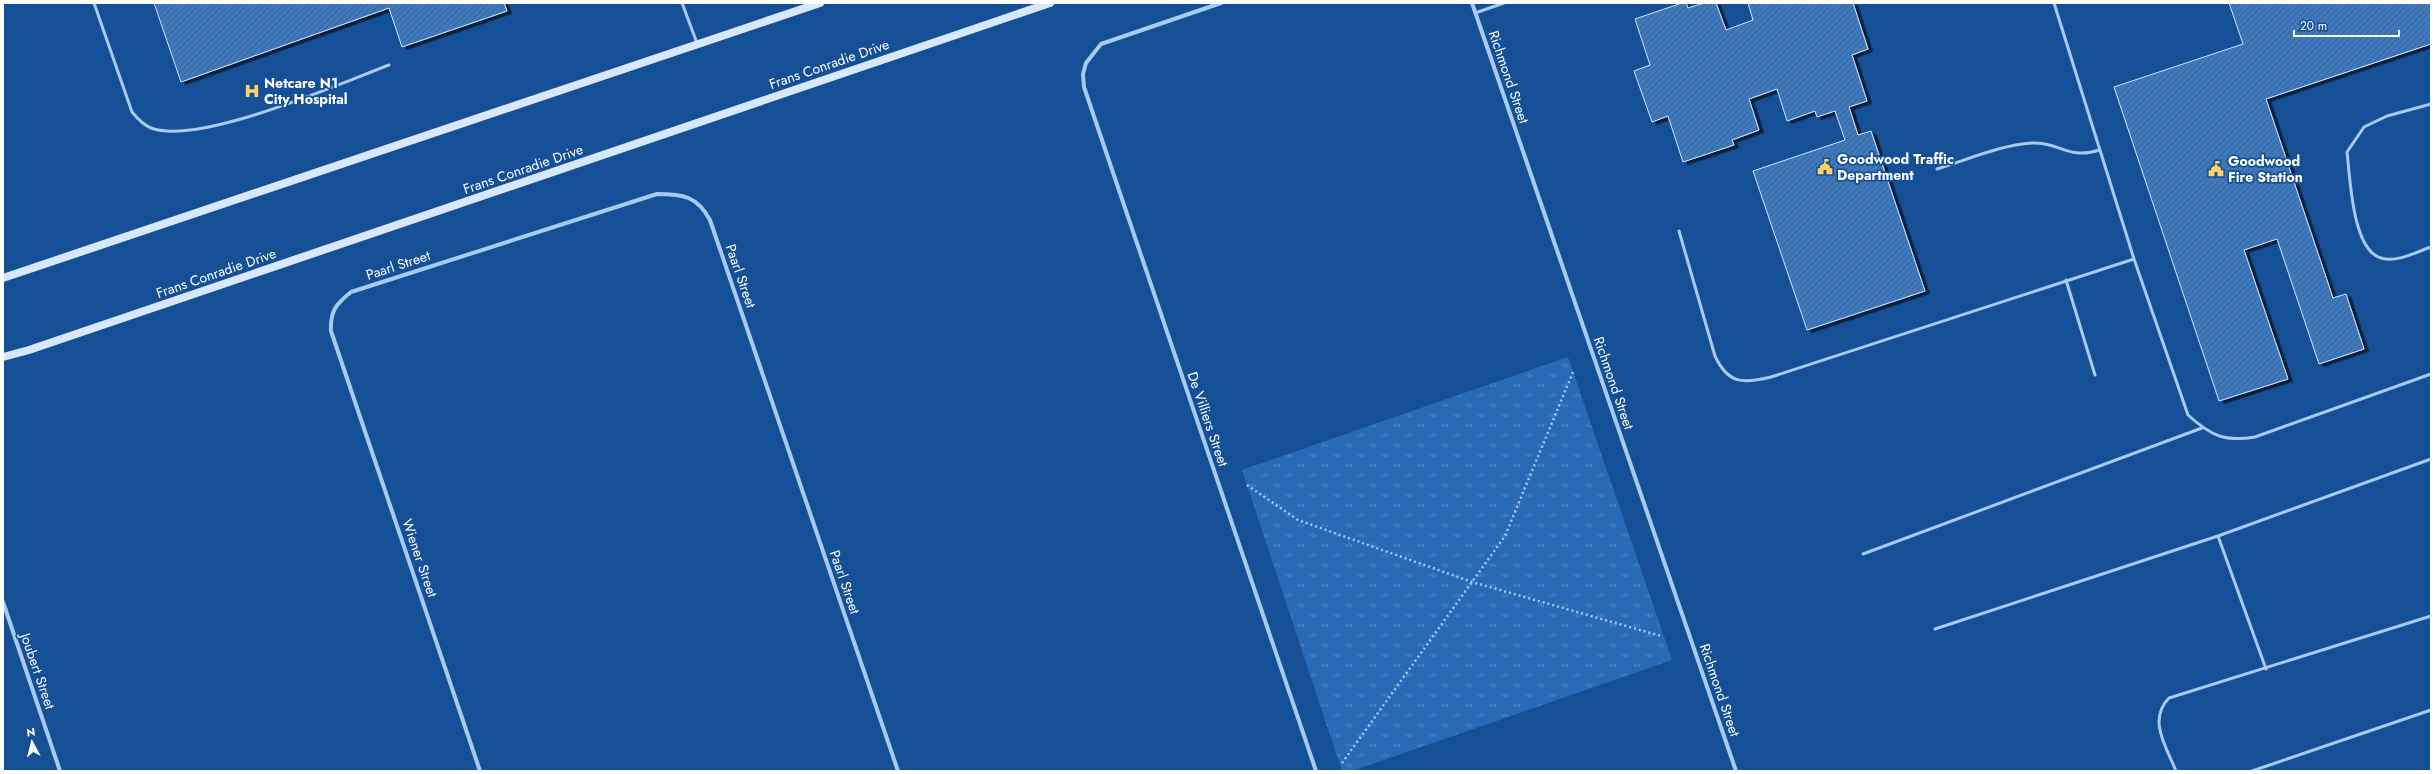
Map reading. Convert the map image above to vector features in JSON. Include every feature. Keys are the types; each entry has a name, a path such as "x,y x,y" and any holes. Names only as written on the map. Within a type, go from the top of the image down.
{"main road":[{"path":"3,278 820,3"},
{"name":"Frans Conradie Drive","path":"3,357 44,345 1050,3"}],"street":[{"name":"De Villiers Street","path":"1221,3 1101,44 1086,63 1083,74 1084,87 1316,771"},
{"name":"Richmond Street","path":"1472,3 1736,771"},
{"name":"Paarl Street","path":"340,353 331,331 330,317 333,308 351,292 657,194 676,194 693,199 703,207 710,220 898,771"},
{"name":"Wiener Street","path":"340,353 480,771"},
{"name":"Joubert Street","path":"3,602 60,771"}],"lane":[{"path":"94,3 132,112 139,120 151,128 207,129 270,109 389,65"},
{"path":"682,3 698,44"},
{"path":"1475,13 1504,3"},
{"path":"2054,3 2134,259 2188,415 2202,428 2218,437 2237,440 2255,437 2431,376"},
{"path":"2431,104 2387,116 2364,126 2347,152 2355,218 2364,245 2380,258 2399,258 2431,247"},
{"path":"1936,169 2016,145 2042,143 2072,154 2085,154 2100,150"},
{"path":"1679,231 1715,356 1721,368 1730,377 1740,381 1755,381 2134,259"},
{"path":"2066,280 2095,375"},
{"path":"1863,554 2202,428"},
{"path":"1935,629 2218,536 2431,459"},
{"path":"2218,536 2266,669"},
{"path":"2176,771 2159,727 2158,717 2164,703 2174,696 2266,669 2431,616"},
{"path":"2252,771 2431,710"}],"path":[{"path":"1342,762 1505,536 1574,372"},
{"path":"1247,486 1298,520 1472,582 1661,636"}],"green space":[{"path":"1568,357 1672,660 1352,771 1342,771 1242,470"}],"building":[{"path":"154,3 504,3 507,11 402,47 389,8 181,82"},
{"name":"Goodwood Traffic Department","path":"1686,3 1688,8 1704,3 1716,3 1726,30 1753,20 1748,3 1853,3 1868,49 1852,55 1867,101 1849,107 1858,135 1871,131 1925,291 1807,330 1753,171 1845,140 1835,111 1817,117 1815,111 1787,121 1777,89 1749,99 1759,130 1732,140 1734,145 1683,162 1668,116 1652,122 1634,71 1650,65 1635,19"},
{"name":"Goodwood Fire Station","path":"2229,3 2431,3 2431,44 2266,99 2333,298 2346,294 2364,349 2319,364 2277,239 2244,250 2288,379 2219,401 2114,87 2243,44"}],"place":[{"name":"Netcare N1 City Hospital","path":"252,91"},
{"name":"Goodwood Traffic Department","path":"1825,167"},
{"name":"Goodwood Fire Station","path":"2216,169"}]}
